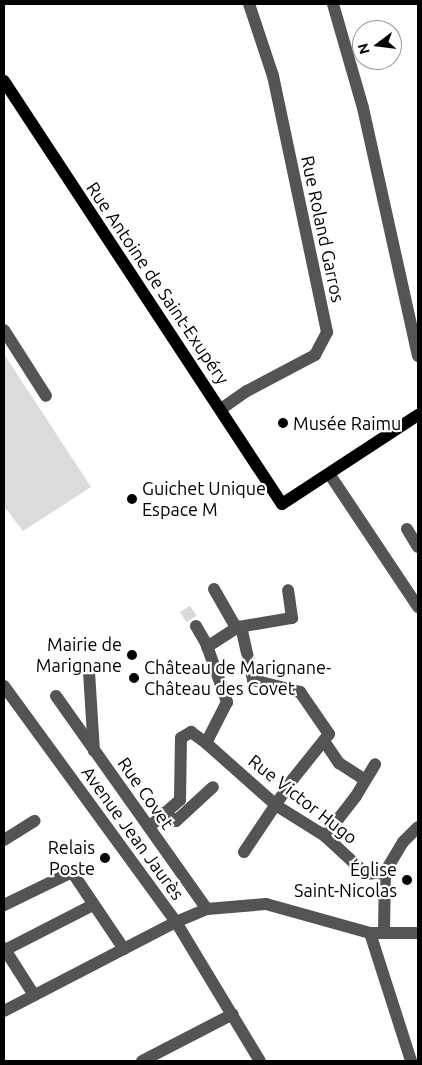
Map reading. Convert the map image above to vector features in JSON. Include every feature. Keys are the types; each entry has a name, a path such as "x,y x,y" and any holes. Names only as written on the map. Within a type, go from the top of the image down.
{"main road":[{"name":"Rue Antoine de Saint-Exupéry","path":"4,81 221,408 282,504 330,475"},
{"path":"330,475 418,415"}],"street":[{"name":"Rue Roland Garros","path":"221,408 246,391 315,355 327,332 273,76 249,4"},
{"path":"333,4 363,108 418,356"},
{"path":"4,330 46,396"},
{"path":"330,475 418,606"},
{"path":"407,530 418,547"},
{"path":"214,589 238,628 242,631 254,680 300,692 339,763 365,780"},
{"path":"207,646 238,628 292,618 288,590"},
{"path":"196,626 207,646 227,702 206,743"},
{"path":"88,672 94,751"},
{"name":"Avenue Jean Jaurès","path":"4,686 176,922 207,909 266,904 370,933 418,933"},
{"name":"Rue Covet","path":"56,696 207,909"},
{"name":"Rue Victor Hugo","path":"164,814 180,800 181,738 191,732 277,806 325,836 366,874 385,872"},
{"path":"244,852 277,806 293,779 326,738"},
{"path":"325,836 375,764"},
{"path":"149,827 164,814 176,821 213,787"},
{"path":"4,840 34,821"},
{"path":"384,933 385,872 403,842 418,827"},
{"path":"4,905 72,872 124,949"},
{"path":"34,995 4,949 93,905"},
{"path":"4,1011 176,922 260,1061"},
{"path":"370,933 411,1061"},
{"path":"142,1061 233,1014"}],"shaded area":[{"path":"4,354 91,487 23,531 6,509 4,510"}],"tunnel":[{"path":"185,609 196,626"}],"place":[{"name":"Musée Raimu","path":"283,423"},
{"name":"Guichet Unique Espace M","path":"132,499"},
{"name":"Mairie de Marignane","path":"132,655"},
{"name":"Château de Marignane- Château des Covet","path":"134,678"},
{"name":"Relais Poste","path":"105,858"},
{"name":"Église Saint-Nicolas","path":"407,880"}]}
